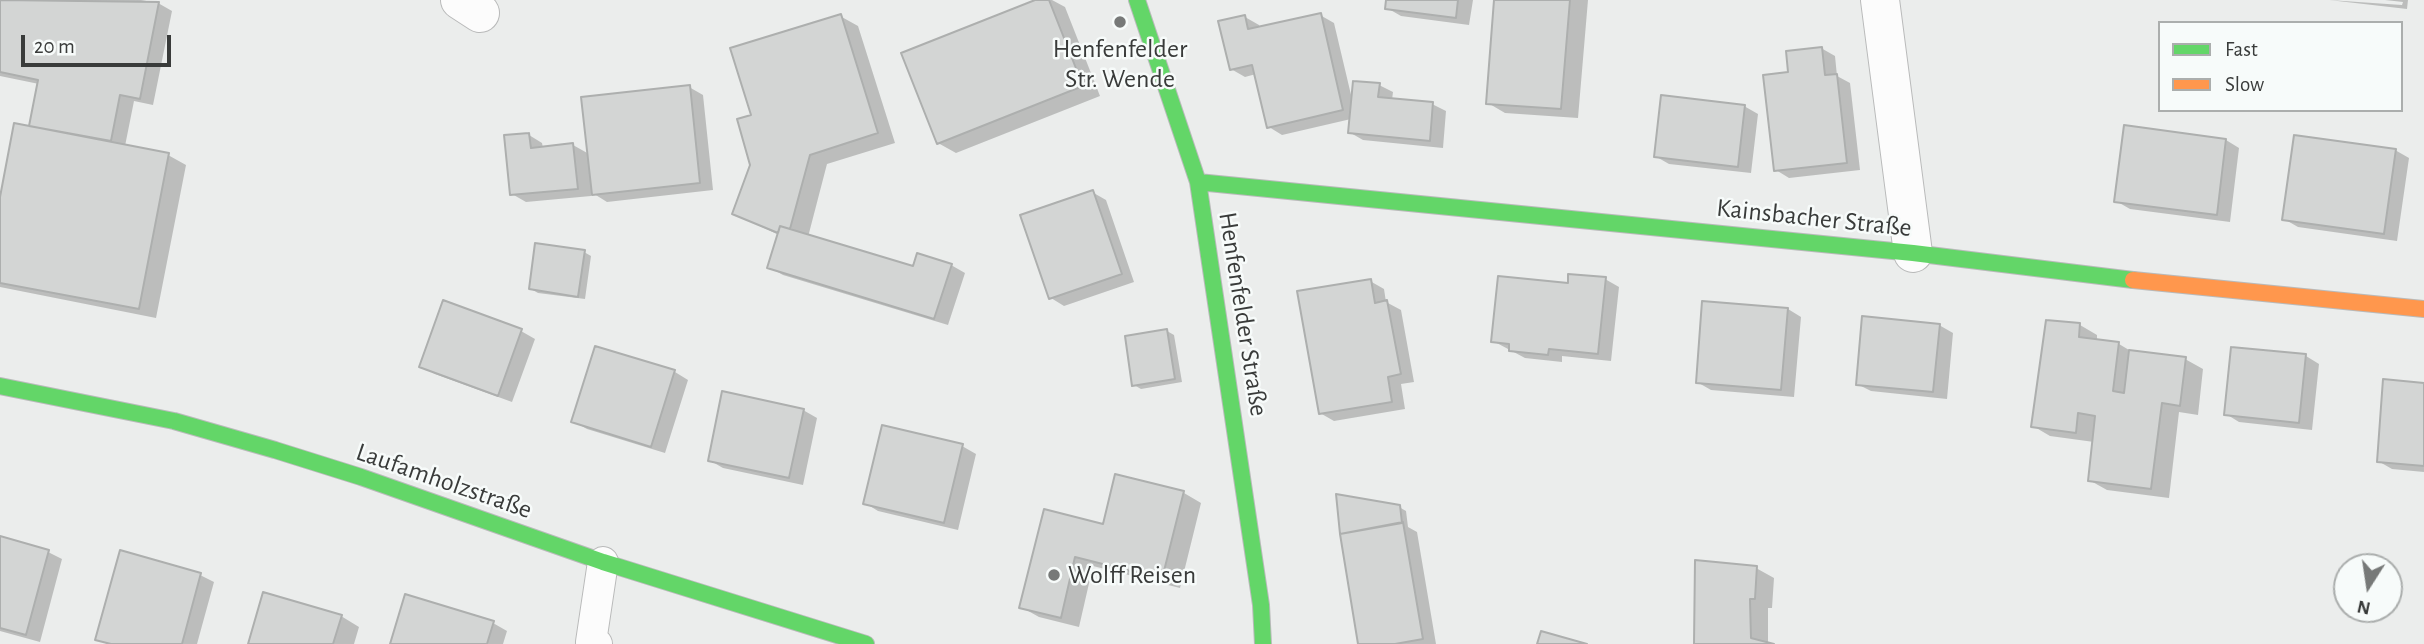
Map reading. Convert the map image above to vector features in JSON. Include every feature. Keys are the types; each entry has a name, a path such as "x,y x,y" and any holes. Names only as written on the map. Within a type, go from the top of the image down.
{"street":[{"name":"Henfenfelder Straße","path":"1137,0 1198,182 1261,605 1263,644"},
{"path":"1880,0 1913,253"},
{"name":"Kainsbacher Straße","path":"1198,182 1913,253 2153,282 2424,309"},
{"name":"Laufamholzstraße","path":"0,386 174,421 275,450 373,481 603,562 866,644"}],"lane":[{"path":"597,644 591,642 603,562"}],"building":[{"path":"0,0 159,2 140,99 120,95 111,141 29,126 38,80 0,72"},
{"path":"1035,0 1049,0 1083,86 937,144 901,53"},
{"path":"1386,0 1458,0 1456,18 1385,9"},
{"path":"1494,0 1570,0 1561,109 1486,104"},
{"path":"1321,13 1343,110 1267,128 1252,65 1230,70 1218,21 1245,15 1248,29"},
{"path":"841,14 878,133 810,155 790,229 780,226 778,233 732,214 750,165 737,119 751,115 730,48"},
{"path":"1822,47 1825,75 1837,74 1847,163 1774,171 1763,75 1788,72 1786,51"},
{"path":"1353,81 1380,83 1378,97 1433,102 1430,141 1348,133"},
{"path":"690,85 700,183 592,195 581,97"},
{"path":"1661,95 1745,105 1738,167 1654,157"},
{"path":"14,123 169,153 139,309 0,283 0,197"},
{"path":"2124,125 2226,139 2217,215 2114,202"},
{"path":"529,133 531,148 573,143 578,189 510,195 504,135"},
{"path":"2294,135 2396,149 2384,234 2282,220"},
{"path":"1093,190 1122,274 1049,299 1020,215"},
{"path":"780,226 913,266 917,253 952,264 934,319 767,268"},
{"path":"535,243 585,250 578,297 529,289"},
{"path":"1568,274 1606,277 1598,354 1549,349 1548,355 1509,351 1509,344 1491,342 1498,276 1568,283"},
{"path":"1371,279 1375,303 1387,300 1401,374 1388,377 1392,402 1319,414 1297,291"},
{"path":"443,300 522,329 498,396 419,367"},
{"path":"1702,301 1788,308 1781,390 1696,383"},
{"path":"1862,316 1940,324 1933,392 1856,385"},
{"path":"2046,320 2080,323 2079,337 2119,342 2113,391 2124,393 2129,350 2186,357 2180,406 2162,403 2151,489 2088,481 2095,416 2078,413 2076,433 2031,427"},
{"path":"1167,329 1175,379 1132,386 1125,336"},
{"path":"595,346 675,370 651,447 571,422"},
{"path":"2231,347 2306,354 2299,423 2224,415"},
{"path":"2383,379 2424,383 2424,466 2377,462"},
{"path":"722,391 804,409 789,478 708,461"},
{"path":"882,425 963,444 944,523 863,504"},
{"path":"1115,474 1184,491 1162,579 1075,557 1061,618 1019,608 1044,509 1103,524"},
{"path":"1336,494 1400,505 1402,523 1340,534"},
{"path":"1403,522 1423,639 1395,644 1358,644 1340,534"},
{"path":"0,536 49,550 26,635 0,628"},
{"path":"120,550 201,573 182,644 111,644 95,640"},
{"path":"1695,560 1757,566 1755,599 1750,599 1751,638 1774,644 1694,644"},
{"path":"263,592 342,615 333,644 248,644"},
{"path":"405,594 494,621 487,644 390,644"},
{"path":"1541,631 1587,644 1537,644"}],"traffic: fast":[{"path":"1137,0 1198,182 1261,605 1263,644"},
{"path":"1198,182 1913,253 2133,280"},
{"path":"0,386 174,421 275,450 361,477 603,562 866,644"}],"traffic: slow":[{"path":"2133,280 2424,309"}],"place":[{"name":"Henfenfelder Str. Wende","path":"1120,22"},
{"name":"Wolff Reisen","path":"1054,575"}]}
